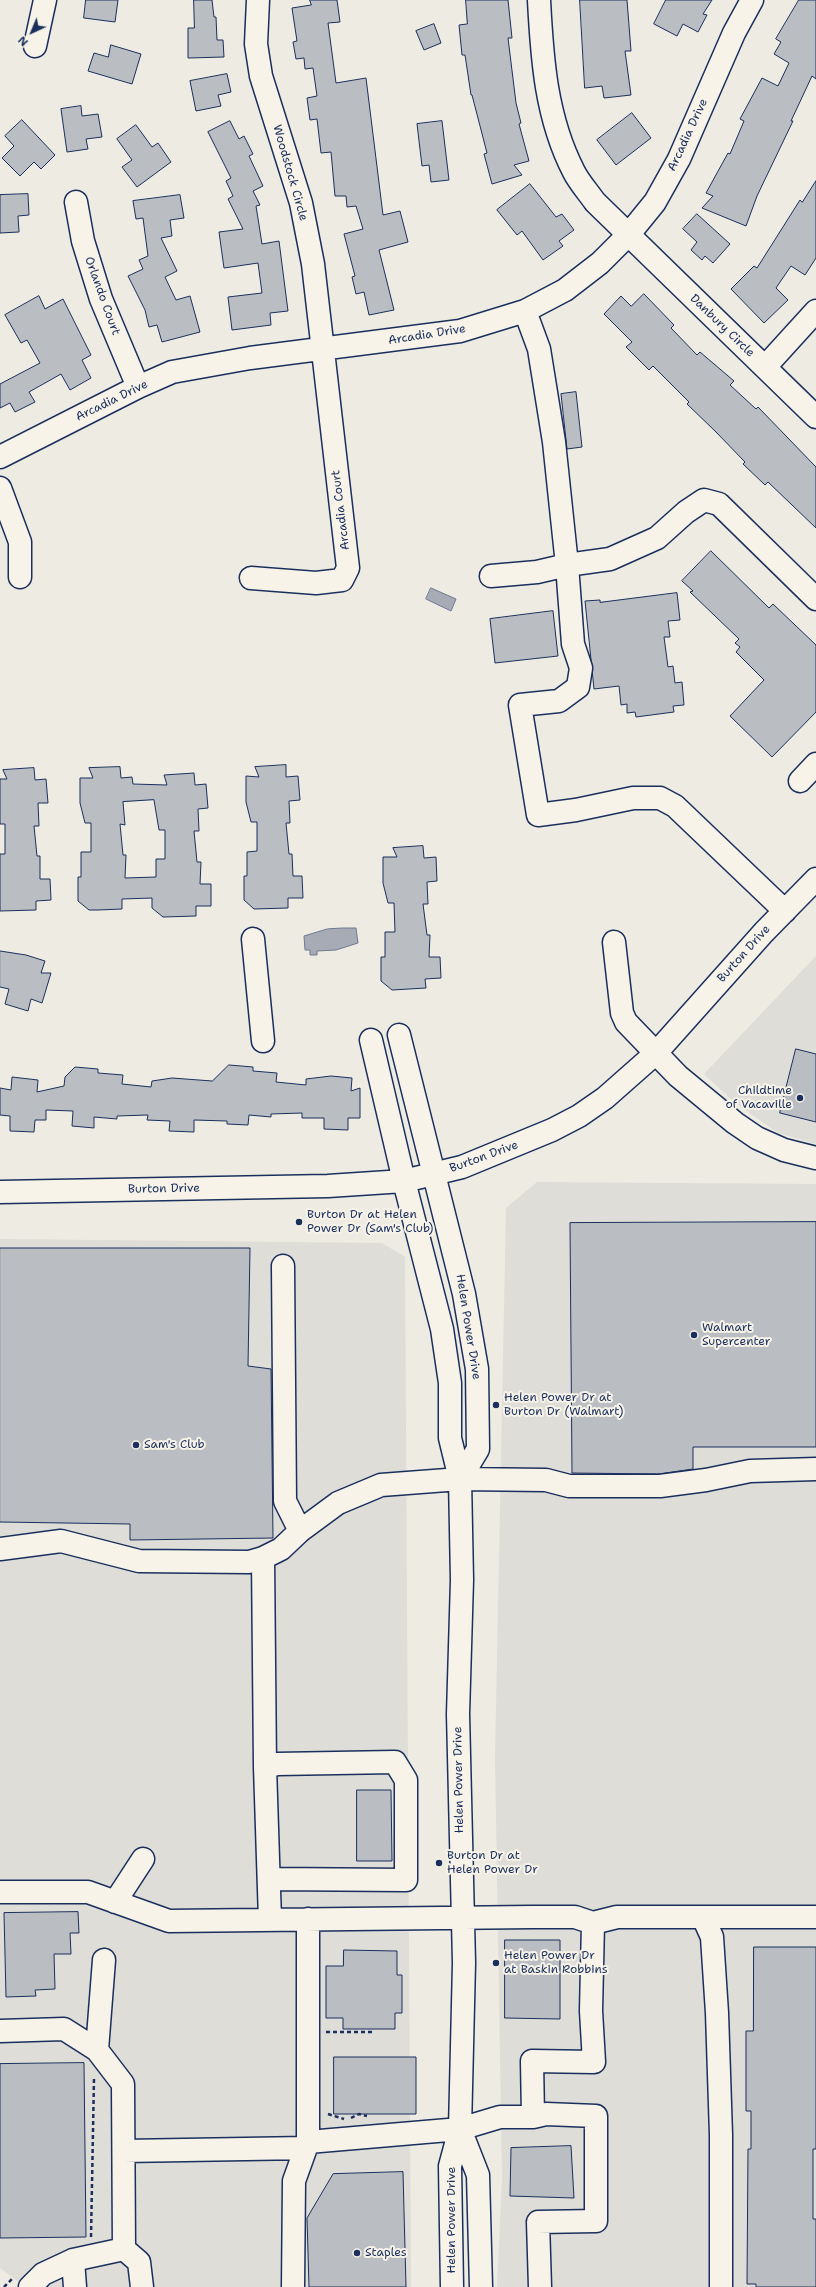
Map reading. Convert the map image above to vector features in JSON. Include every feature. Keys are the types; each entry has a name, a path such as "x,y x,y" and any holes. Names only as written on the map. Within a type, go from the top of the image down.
{"street":[{"path":"35,46 45,0"},
{"name":"Woodstock Circle","path":"258,0 256,44 261,76 301,203 313,264 323,348"},
{"name":"Danbury Circle","path":"539,0 542,58 551,112 560,140 574,173 595,202 816,417"},
{"name":"Arcadia Drive","path":"0,458 138,387 172,372 250,358 460,331 525,311 565,290 600,263 629,234 655,202 678,159 734,33 752,0"},
{"name":"Orlando Court","path":"76,202 83,241 101,299 138,387"},
{"path":"525,311 539,349 553,434 567,565 573,644 581,668 578,688 559,701 520,705 538,815 576,810 633,798 660,798 675,806 785,911"},
{"path":"765,367 816,311"},
{"name":"Arcadia Court","path":"251,578 316,583 342,580 348,568 323,348"},
{"path":"0,488 20,542 20,577"},
{"path":"491,576 537,572 567,565 610,559 657,538 686,512 704,500 719,504 816,599"},
{"path":"800,781 816,764"},
{"name":"Burton Drive","path":"0,1192 328,1186 404,1181 462,1167 552,1130 579,1116 605,1098 656,1054 785,911 816,879"},
{"path":"253,939 263,1041"},
{"path":"614,942 622,1013 626,1022 678,1076 735,1123 757,1138 784,1150 816,1158"},
{"name":"Helen Power Drive","path":"399,1036 464,1294 477,1369 478,1449 460,1479"},
{"name":"Helen Power Drive","path":"371,1040 404,1181 442,1329 450,1383 450,1438 460,1479 462,1580 458,1714 464,1963 460,2129 450,2166 452,2287"},
{"path":"283,1266 285,1501 300,1531"},
{"path":"0,1549 61,1541 139,1561 249,1562 263,1558 281,1549 300,1531 338,1503 382,1485 460,1479 546,1480 569,1486 660,1486 706,1480 750,1471 816,1469"},
{"path":"263,1558 265,1767 270,1879 270,1920"},
{"path":"265,1767 277,1764 395,1762"},
{"path":"270,1879 406,1880 406,1780 395,1762"},
{"path":"270,1879 279,1861 277,1791 281,1781 294,1773 384,1772 395,1762"},
{"path":"114,1902 143,1859"},
{"path":"0,1892 88,1892 168,1922 463,1917 575,1917 593,1923 617,1917 816,1917"},
{"path":"703,1917 712,1937 717,2013 721,2135 721,2287"},
{"path":"293,2287 294,2181 307,2145 308,1919"},
{"path":"533,2117 532,2061 594,2062 591,2012 593,1923"},
{"path":"97,2050 104,1960"},
{"path":"0,2031 64,2029 97,2050 124,2084 124,2249 139,2262 142,2287"},
{"path":"124,2151 307,2145 460,2129 495,2118 533,2117 546,2114 596,2116 596,2221 538,2222 540,2287"},
{"name":"Helen Power Drive","path":"460,2129 478,2175 481,2287"},
{"path":"22,2282 73,2260 124,2249"},
{"path":"73,2260 75,2287"}],"path":[{"path":"324,2024 325,2032 373,2032"},
{"path":"91,2239 94,2077"},
{"path":"323,2110 330,2116 346,2119 360,2114 374,2118"},
{"path":"4,2287 22,2282"}],"shaded area":[{"path":"431,588 456,599 451,611 426,599"},
{"path":"356,928 358,943 336,950 317,951 317,955 310,955 310,950 305,950 304,936 327,929"},
{"path":"816,956 816,1144 778,1133 734,1102 704,1074"},
{"path":"537,1182 816,1184 816,2287 497,2287 502,2178 495,1757 506,1208"},
{"path":"0,1239 382,1243 405,1257 411,2287 25,2287 0,2268"}],"building":[{"path":"86,0 118,0 115,22 84,18"},
{"path":"194,0 212,0 214,17 216,17 217,40 223,40 224,57 188,58 188,28 194,28"},
{"path":"310,0 337,0 340,22 328,23 336,83 366,78 383,215 400,211 408,242 379,250 394,310 369,315 364,292 356,294 352,277 355,276 344,234 363,229 356,206 347,207 346,196 335,196 331,152 321,153 317,119 310,120 307,98 317,96 313,68 305,69 304,58 296,59 293,42 297,41 292,8 311,5"},
{"path":"466,0 508,0 512,38 508,38 516,103 521,123 519,124 529,161 514,165 522,175 492,184 484,154 487,153 471,95 465,55 462,55 459,25 467,24"},
{"path":"580,0 627,0 631,51 625,51 631,95 604,98 602,86 585,88"},
{"path":"666,0 712,0 703,14 707,15 698,32 683,24 677,36 654,24"},
{"path":"799,0 816,0 816,79 812,76 791,121 793,121 757,196 746,226 702,208 713,196 706,193 728,153 730,154 744,121 740,119 762,78 778,86 789,63 774,54 781,42 776,39"},
{"path":"434,24 441,43 424,50 416,31"},
{"path":"111,45 141,54 132,84 88,71 94,53 108,57"},
{"path":"227,74 231,92 218,95 221,106 196,111 190,81"},
{"path":"81,106 82,116 98,114 102,137 86,139 88,149 67,152 61,109"},
{"path":"632,113 651,138 616,165 597,140"},
{"path":"22,120 55,155 41,169 34,162 20,176 2,158 14,146 5,136"},
{"path":"230,121 239,139 244,136 253,154 249,156 263,186 253,191 260,205 256,206 262,244 279,241 288,311 270,313 271,325 232,330 228,297 262,293 258,263 224,268 219,232 243,229 228,199 233,196 226,181 231,178 208,132"},
{"path":"442,121 449,180 431,182 429,165 422,166 417,124"},
{"path":"136,125 152,147 158,143 171,162 137,187 122,167 132,160 117,139"},
{"path":"816,181 816,258 805,275 791,266 776,288 788,300 764,323 731,289 754,266 757,268 800,200 802,202"},
{"path":"530,184 556,217 562,214 574,230 559,241 563,246 543,260 522,231 517,235 497,210"},
{"path":"28,194 29,215 18,216 19,232 0,233 0,195"},
{"path":"180,195 184,218 170,220 172,236 161,238 177,271 165,277 176,300 190,296 200,332 162,342 157,325 149,327 145,310 128,276 143,269 139,260 148,256 143,218 136,219 133,201"},
{"path":"697,214 730,244 713,263 705,256 702,260 691,250 697,242 683,229"},
{"path":"644,294 674,325 671,328 697,355 700,352 734,381 730,385 756,409 758,407 816,467 816,528 768,482 765,485 743,464 745,462 687,404 689,402 653,366 649,370 626,347 632,342 604,314 621,296 631,306"},
{"path":"39,296 45,309 63,299 91,355 82,360 91,378 70,390 61,374 29,392 35,402 15,412 10,403 0,408 0,384 40,363 27,340 21,343 5,315"},
{"path":"576,392 582,447 567,449 561,394"},
{"path":"711,551 769,608 773,604 816,645 816,712 772,757 730,716 764,680 736,652 740,647 735,643 739,639 690,592 693,591 682,581"},
{"path":"677,593 680,620 668,621 670,637 664,637 668,667 673,666 675,683 682,682 684,705 673,706 674,712 636,717 635,712 627,713 627,704 621,705 619,686 594,689 585,601 600,600 600,602"},
{"path":"553,611 558,656 495,663 490,619"},
{"path":"286,765 286,777 298,776 300,800 289,801 290,823 286,823 289,854 292,854 293,876 302,876 303,898 288,898 288,908 254,909 244,900 244,876 247,876 247,852 257,851 257,822 251,822 246,802 246,776 259,777 255,767"},
{"path":"120,767 121,778 132,777 133,784 167,785 164,775 194,773 195,785 206,784 208,808 198,809 199,831 194,831 197,862 201,862 200,884 211,884 211,906 196,906 196,916 163,917 152,908 152,898 122,899 122,909 98,910 89,910 78,901 78,877 81,877 81,852 91,852 91,823 85,823 80,803 80,778 93,778 89,768","holes":["154,800 159,830 165,830 165,859 156,859 156,877 125,878 126,855 123,855 120,824 125,825 123,802"]},
{"path":"34,768 35,780 46,779 48,803 38,803 39,826 34,826 37,856 40,856 40,879 50,879 51,900 36,901 36,910 0,911 0,854 5,854 5,824 0,824 0,779 7,779 3,770"},
{"path":"423,846 424,858 436,857 437,881 427,882 428,904 423,904 427,935 430,935 429,957 440,957 441,978 425,979 426,988 392,990 381,981 381,957 385,957 385,932 395,932 394,903 388,903 383,883 383,857 397,857 393,848"},
{"path":"0,951 26,955 45,961 41,973 51,973 42,1003 31,999 28,1011 5,1004 9,989 0,987"},
{"name":"Childtime of Vacaville","path":"796,1049 816,1054 816,1122 780,1113"},
{"path":"229,1065 253,1067 253,1071 277,1073 276,1082 306,1085 306,1079 331,1076 352,1078 351,1091 360,1088 360,1118 348,1118 348,1130 324,1129 324,1118 302,1118 302,1113 271,1114 271,1117 249,1115 248,1125 227,1124 227,1121 194,1120 194,1132 169,1131 170,1121 147,1120 148,1115 117,1116 117,1119 94,1117 94,1128 72,1126 73,1111 46,1110 46,1120 35,1120 34,1132 10,1131 10,1116 0,1115 0,1088 11,1090 12,1077 38,1080 37,1092 64,1086 65,1077 75,1067 98,1069 98,1073 123,1075 122,1084 151,1087 152,1081 172,1078 212,1081"},
{"name":"Walmart Supercenter","path":"816,1222 816,1447 693,1447 693,1469 659,1474 572,1473 570,1223"},
{"name":"Sam's Club","path":"0,1248 250,1248 248,1366 271,1369 273,1538 130,1540 130,1524 0,1522"},
{"path":"357,1790 391,1790 392,1861 357,1861"},
{"path":"78,1912 79,1933 70,1933 71,1954 54,1954 55,1989 35,1990 36,1996 6,1997 4,1913"},
{"path":"505,1940 560,1940 560,2019 505,2018"},
{"path":"754,1947 816,1947 816,2149 813,2149 813,2219 816,2219 816,2287 756,2287 756,2284 747,2284 748,2149 751,2149 751,2111 746,2111 746,2031 753,2031"},
{"path":"344,1950 397,1951 397,1975 402,1975 402,2013 395,2013 395,2029 343,2029 343,2018 326,2018 326,1966 343,1966"},
{"path":"334,2057 416,2057 416,2114 334,2114"},
{"path":"84,2063 86,2237 0,2238 0,2064"},
{"path":"571,2146 574,2198 510,2196 511,2148"},
{"name":"Staples","path":"403,2172 406,2287 309,2287 307,2218 333,2174"}],"place":[{"name":"Childtime of Vacaville","path":"800,1098"},
{"name":"Burton Dr at Helen Power Dr (Sam's Club)","path":"299,1222"},
{"name":"Walmart Supercenter","path":"694,1335"},
{"name":"Helen Power Dr at Burton Dr (Walmart)","path":"496,1405"},
{"name":"Sam's Club","path":"136,1445"},
{"name":"Burton Dr at Helen Power Dr","path":"439,1863"},
{"name":"Helen Power Dr at Baskin Robbins","path":"496,1963"},
{"name":"Staples","path":"357,2253"}]}
